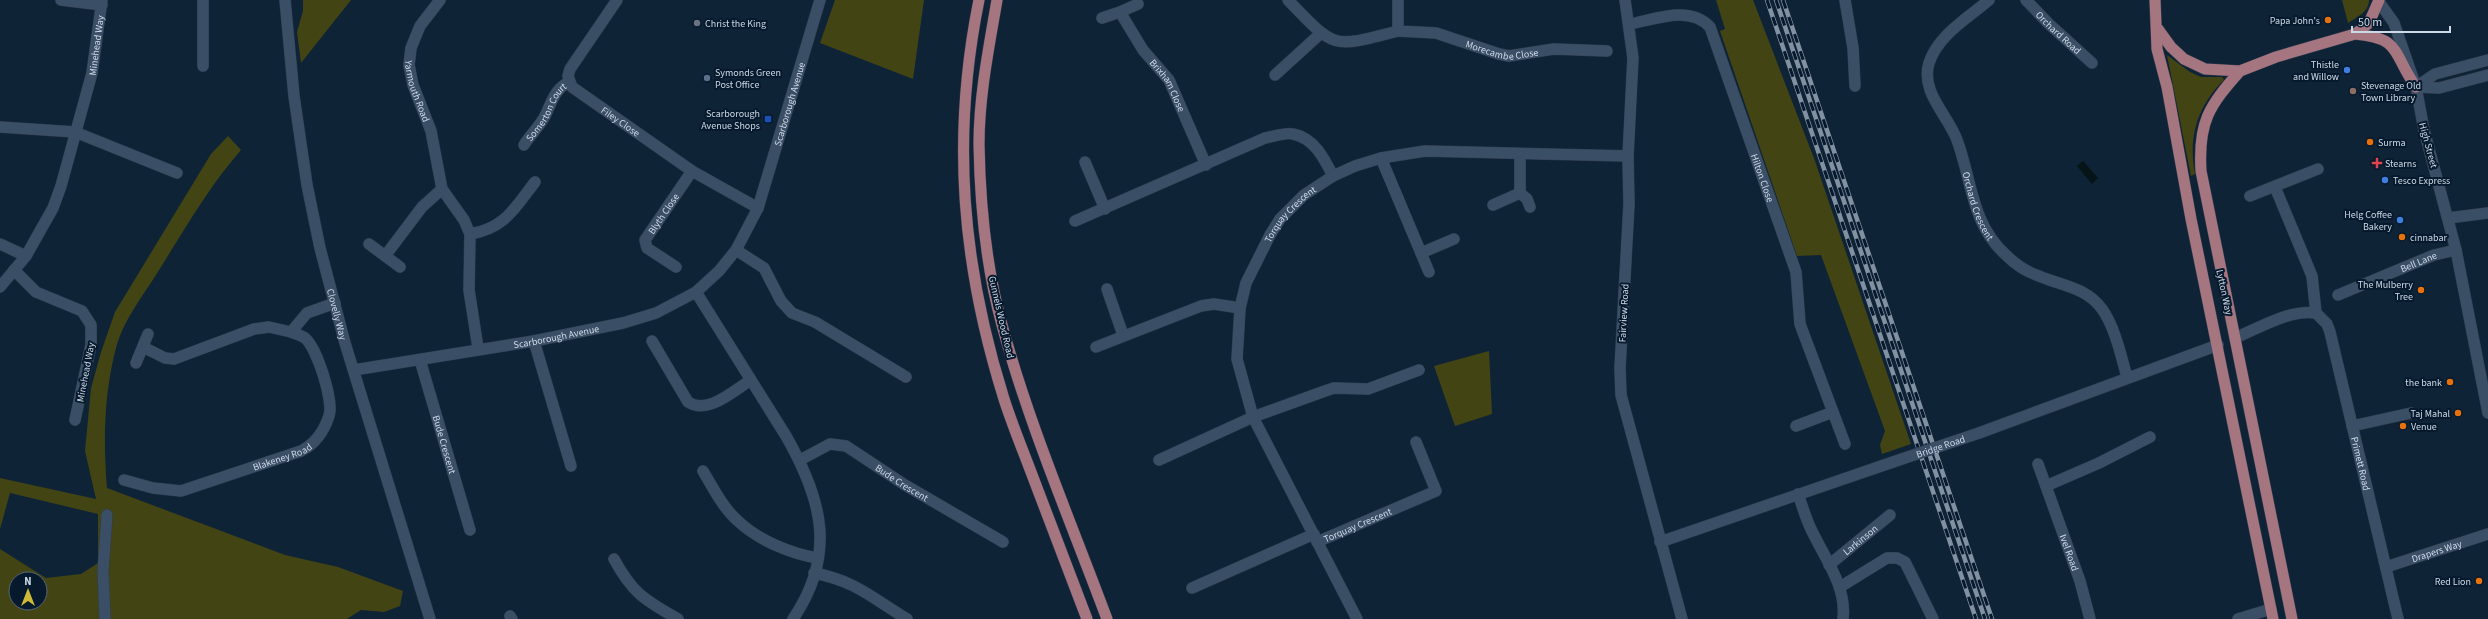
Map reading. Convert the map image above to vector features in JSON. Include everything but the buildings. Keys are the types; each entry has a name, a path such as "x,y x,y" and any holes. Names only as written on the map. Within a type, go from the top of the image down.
{"main road":[{"name":"Gunnels Wood Road","path":"979,0 969,51 963,115 963,173 972,261 982,317 1004,400 1087,619"},
{"name":"Gunnels Wood Road","path":"997,0 986,66 979,142 987,252 1002,324 1021,388 1107,619"},
{"name":"Lytton Way","path":"2155,0 2158,29 2157,49 2167,87 2191,219 2272,614"},
{"path":"2240,71 2276,57 2355,34 2369,23 2379,1"},
{"name":"Lytton Way","path":"2158,29 2171,48 2184,59 2205,69 2240,71"},
{"path":"2355,34 2381,38 2389,42 2416,87"},
{"name":"Lytton Way","path":"2240,71 2211,108 2203,126 2200,149 2201,171 2292,619"}],"street":[{"name":"Minehead Way","path":"0,287 26,256 52,208 61,186 92,73 102,2 60,0"},
{"path":"203,0 203,66"},
{"name":"Clovelly Way","path":"286,0 294,96 308,185 335,303 430,619"},
{"name":"Yarmouth Road","path":"440,0 420,26 411,48 408,65 413,85 431,131 442,189 464,220 470,234 469,290 478,348"},
{"path":"569,82 570,69 617,0"},
{"name":"Scarborough Avenue","path":"354,370 371,366 420,360 478,348 534,340 622,323 656,313 696,292 719,271 736,250 758,208 796,85 820,0"},
{"name":"Morecambe Close","path":"1288,0 1320,34 1336,42 1350,43 1398,31 1436,33 1498,54 1509,56 1554,49 1607,51"},
{"path":"1398,0 1398,31"},
{"name":"Fairview Road","path":"1625,0 1630,24 1633,58 1628,156 1629,204 1620,368 1621,395 1682,619"},
{"path":"1845,0 1853,48 1855,86"},
{"name":"Orchard Crescent","path":"1989,0 1941,41 1934,50 1929,64 1927,77 1931,94 1956,138 1964,159 1976,210 1992,240 2022,267 2038,276 2076,288 2097,302 2109,322 2128,377"},
{"name":"Orchard Road","path":"2026,0 2049,24 2092,63"},
{"name":"High Street","path":"2379,1 2394,23 2416,87 2424,130 2456,250 2488,413"},
{"path":"1102,18 1138,4"},
{"name":"Brixham Close","path":"1120,12 1143,50 1169,80 1206,165"},
{"name":"Hilton Close","path":"1630,24 1691,14 1703,20 1710,27 1796,272 1800,324 1845,444"},
{"path":"1275,75 1320,34"},
{"path":"2416,87 2435,74 2488,60"},
{"path":"2416,87 2439,88 2488,75"},
{"name":"Somerton Court","path":"524,145 546,114 547,107 559,87 569,82"},
{"name":"Filey Close","path":"569,82 575,91 692,171 758,208"},
{"path":"0,127 75,132 177,173"},
{"path":"1075,221 1206,165 1264,138 1292,133 1308,140 1323,156 1333,176"},
{"name":"Torquay Crescent","path":"1357,619 1253,417 1237,359 1240,308 1246,283 1260,253 1280,219 1304,195 1333,176 1355,166 1381,158 1425,151 1628,156"},
{"path":"1520,154 1520,193 1527,199 1530,208"},
{"path":"1381,158 1429,272"},
{"path":"1085,162 1105,208"},
{"path":"2250,196 2318,170"},
{"name":"Blyth Close","path":"676,267 647,248 645,240 692,171"},
{"path":"470,234 488,231 501,224 535,182"},
{"path":"2235,338 2295,314 2307,312 2316,313 2312,276 2275,187"},
{"path":"385,256 422,207 442,189"},
{"path":"1493,205 1520,193"},
{"path":"2448,218 2488,213"},
{"path":"1421,253 1454,239"},
{"path":"0,244 26,256"},
{"path":"369,244 400,267"},
{"path":"736,250 764,268 782,301 792,312 814,322 906,377"},
{"name":"Bell Lane","path":"2338,295 2419,260 2456,250"},
{"name":"Minehead Way","path":"14,270 36,292 82,311 91,325 91,345 76,420"},
{"path":"1107,289 1123,335"},
{"path":"696,292 800,460 816,501 820,526 818,558 803,605 793,619"},
{"path":"291,332 307,312 335,303"},
{"path":"1096,347 1123,335 1201,306 1214,304 1240,308"},
{"name":"Primett Road","path":"2316,313 2327,324 2330,332 2398,619"},
{"name":"Blakeney Road","path":"124,480 152,488 181,490 301,451 314,444 330,414 326,379 312,347 306,339 291,332 269,327 254,330 174,359 165,358 143,347"},
{"path":"136,363 148,334"},
{"path":"534,340 571,466"},
{"path":"652,341 688,402 695,407 707,407 751,380"},
{"name":"Bridge Road","path":"1660,542 1979,433 2218,345"},
{"name":"Bude Crescent","path":"420,360 470,530"},
{"path":"1159,460 1253,417 1325,391 1334,388 1368,389 1419,370"},
{"path":"1796,426 1833,412"},
{"path":"2352,426 2411,413"},
{"path":"2046,486 2099,463 2150,437"},
{"name":"Torquay Crescent","path":"1192,588 1436,490 1416,442"},
{"name":"Bude Crescent","path":"800,460 830,444 846,446 905,485 1003,542"},
{"name":"Ivel Road","path":"2038,464 2080,581 2090,619"},
{"path":"703,471 730,514 739,522 785,551 818,558"},
{"path":"1798,494 1809,526 1840,587 1844,607 1843,619"},
{"path":"105,619 103,571 107,515"},
{"name":"Larkinson","path":"1829,565 1890,515"},
{"name":"Drapers Way","path":"2386,567 2488,534"},
{"path":"1840,587 1887,558 1897,558 1905,562 1933,619"},
{"path":"614,559 626,581 640,596 678,619"},
{"path":"814,573 836,577 851,583 907,619"},
{"path":"2238,619 2272,614"}],"shaded area":[{"path":"303,0 351,0 301,63 297,32 303,11"},
{"path":"835,0 924,0 913,79 820,43"},
{"path":"1716,0 1753,0 1815,161 1911,444 1882,454 1880,445 1885,431 1821,255 1797,256 1720,31 1725,29"},
{"path":"2342,0 2369,0 2365,11 2348,23"},
{"path":"2167,55 2190,72 2201,77 2222,77 2224,80 2207,101 2197,123 2193,148 2195,174 2191,176"},
{"path":"228,136 241,150 217,180 195,212 133,310 120,335 109,380 107,398 105,452 107,488 285,555 338,567 403,591 400,606 384,612 361,610 347,619 0,619 0,549 35,571 8,571 8,611 48,611 48,578 81,574 98,563 98,514 10,493 0,529 0,478 96,499 85,451 91,388 101,352 115,312 211,154"},
{"path":"2083,161 2098,178 2092,184 2077,166"},
{"path":"1489,351 1492,414 1455,426 1434,366"}],"railway":[{"path":"1767,0 1976,619"},
{"path":"1776,0 1985,619"},
{"path":"1783,0 1992,619"}],"place":[{"name":"Papa John's","path":"2328,20"},
{"name":"Christ the King","path":"697,23"},
{"name":"Thistle and Willow","path":"2347,70"},
{"name":"Symonds Green Post Office","path":"707,78"},
{"name":"Stevenage Old Town Library","path":"2353,91"},
{"name":"Scarborough Avenue Shops","path":"768,119"},
{"name":"Surma","path":"2370,142"},
{"name":"Stearns","path":"2377,163"},
{"name":"Tesco Express","path":"2385,180"},
{"name":"Helg Coffee Bakery","path":"2400,220"},
{"name":"cinnabar","path":"2402,237"},
{"name":"The Mulberry Tree","path":"2421,290"},
{"name":"the bank","path":"2450,382"},
{"name":"Taj Mahal","path":"2458,413"},
{"name":"Venue","path":"2403,426"},
{"name":"Red Lion","path":"2479,581"}]}
